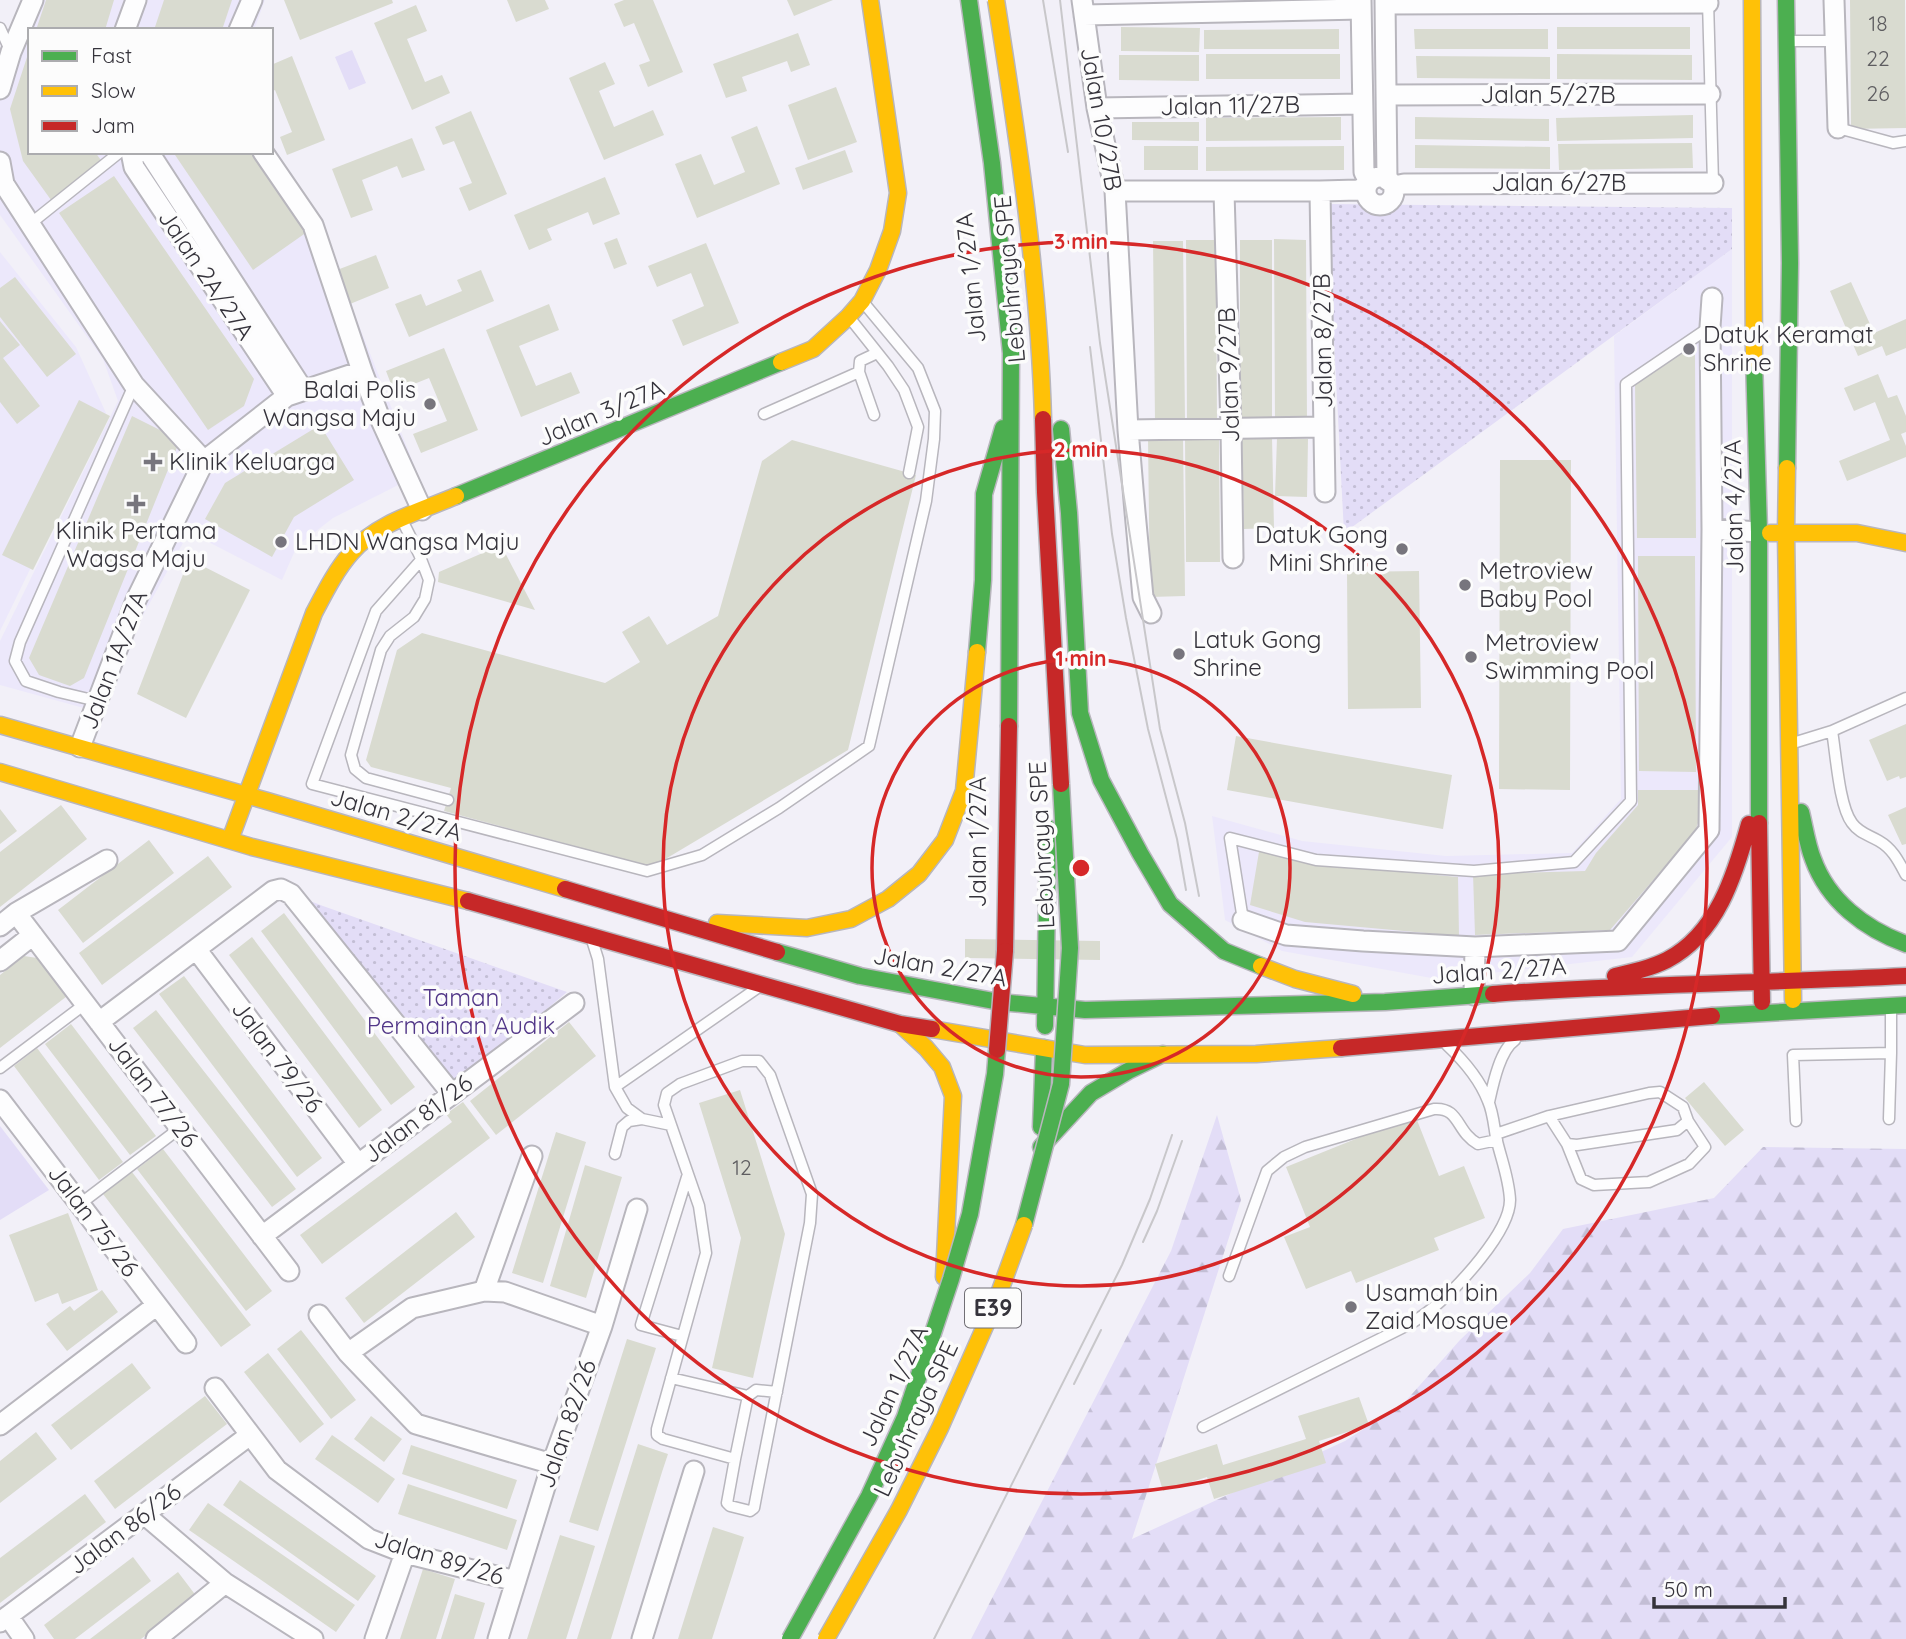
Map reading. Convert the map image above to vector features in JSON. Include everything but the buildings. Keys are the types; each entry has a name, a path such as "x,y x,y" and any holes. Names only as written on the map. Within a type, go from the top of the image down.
{"main road":[{"name":"Jalan 3/27A","path":"231,834 314,613 352,551 381,528 422,510 813,349 862,301 878,270 892,232 898,193 870,0"},
{"name":"Jalan 1/27A","path":"781,1639 901,1434 940,1352 981,1210 999,1002 1003,428 1001,321 959,0"},
{"name":"Lebuhraya SPE","path":"790,1639 869,1496 905,1417 970,1214 995,1074 1005,937 1011,630 1011,353 992,163 969,0"},
{"name":"Lebuhraya SPE","path":"825,1639 911,1487 997,1299 1023,1228 1061,1084 1070,948 1045,492 1041,348 1022,165 996,0"},
{"path":"1005,0 1034,194 1057,389"},
{"name":"Jalan 4/27A","path":"1752,0 1753,338 1759,533 1758,793 1762,1013"},
{"path":"1786,0 1790,263 1786,533 1793,1010"},
{"path":"839,1639 878,1572 986,1362 1030,1235 1040,1148 1046,1007 1049,786 1060,422 1069,513 1080,713 1101,780 1140,853 1170,904 1224,951 1295,979 1385,1002"},
{"path":"679,922 807,928 851,919 888,899 919,874 945,840 964,791 983,580 984,494 1003,428"},
{"path":"1759,533 1857,533 1906,543"},
{"name":"Jalan 2/27A","path":"0,725 860,976 999,1002 1085,1010 1385,1002 1550,990 1906,976"},
{"path":"0,772 231,834 251,847 463,900 900,1024 1085,1055 1256,1054 1793,1010 1898,1005"},
{"path":"1790,772 1814,864 1826,887 1868,926 1892,940 1906,944"},
{"path":"1550,990 1645,969 1676,955 1705,929 1728,890 1758,793"},
{"path":"1000,958 1022,973 1035,972 1047,965"},
{"path":"900,1024 942,1067 953,1096 940,1352"},
{"path":"1040,1148 1091,1093 1163,1054"}],"street":[{"path":"0,89 11,52 33,0"},
{"path":"126,28 136,0"},
{"path":"240,28 252,0"},
{"path":"1834,0 1838,128"},
{"path":"1380,187 1387,95 1385,2 1708,2"},
{"path":"1083,7 1361,5 1364,172 1380,187"},
{"name":"Jalan 10/27B","path":"1083,7 1097,108 1115,191 1128,430 1143,597 1151,613"},
{"name":"Jalan 5/27B","path":"1387,95 1710,94"},
{"name":"Jalan 11/27B","path":"1097,108 1362,104"},
{"name":"Jalan 2A/27A","path":"131,154 134,167 295,393"},
{"name":"Jalan 2A/27A","path":"150,154 295,393"},
{"path":"264,154 313,225 379,416 422,510"},
{"path":"0,162 2,185 30,223 134,385 204,461"},
{"name":"Jalan 6/27B","path":"1115,191 1320,191 1380,187 1713,183"},
{"name":"Jalan 8/27B","path":"1320,191 1325,492"},
{"name":"Jalan 9/27B","path":"1224,192 1233,558"},
{"path":"1243,920 1286,934 1363,941 1475,947 1618,941 1709,830 1712,298"},
{"name":"Jalan 1A/27A","path":"80,747 136,600 204,461 295,393 362,370"},
{"path":"1128,430 1324,427"},
{"path":"1712,530 1759,533"},
{"path":"0,926 16,913 107,860"},
{"path":"99,1022 273,891 281,889 291,894 452,1094"},
{"name":"Jalan 77/26","path":"16,913 289,1271"},
{"path":"0,961 33,935"},
{"path":"1474,995 1475,947"},
{"name":"Jalan 79/26","path":"196,949 358,1164"},
{"name":"Jalan 81/26","path":"262,1236 574,1003"},
{"name":"Jalan 75/26","path":"0,1100 186,1343"},
{"path":"484,1291 532,1156"},
{"name":"Jalan 82/26","path":"498,1639 552,1464 602,1326 637,1209"},
{"path":"348,1353 412,1308 484,1291 505,1292 602,1326"},
{"path":"0,1425 157,1305"},
{"path":"319,1315 348,1353 416,1424 552,1464"},
{"name":"Jalan 89/26","path":"215,1388 277,1470 369,1539 405,1553 516,1581"},
{"name":"Jalan 86/26","path":"4,1619 250,1436"},
{"path":"642,1639 694,1471"},
{"path":"144,1514 225,1583 313,1639"},
{"path":"375,1639 405,1553"},
{"path":"156,1639 225,1583"},
{"path":"4,1619 24,1639"}],"lane":[{"path":"1708,2 1713,183"},
{"path":"0,28 11,52"},
{"path":"1786,41 1835,41"},
{"path":"1838,128 1893,143 1906,141"},
{"path":"30,223 117,154"},
{"path":"421,559 376,611 312,784 647,871 702,855 779,808 869,746 926,501 935,411 918,368 862,301"},
{"path":"848,317 904,390 918,427 909,473"},
{"path":"1243,920 1230,838 1316,860 1474,871 1574,862 1631,802 1626,384 1710,327"},
{"path":"874,415 859,372 860,360 877,353"},
{"path":"764,414 859,372"},
{"path":"97,701 26,681 15,661 26,630 134,385"},
{"path":"402,519 429,580 425,599 414,617 390,636 381,650 351,755 355,769 366,778 448,800"},
{"path":"1789,744 1832,731 1906,698"},
{"path":"1832,731 1846,812 1858,830 1890,849 1906,876"},
{"path":"591,936 598,959 615,1087 627,1108 642,1118 671,1125"},
{"path":"615,1087 763,985"},
{"path":"0,1068 85,1003"},
{"path":"1889,1119 1891,1053 1898,1005"},
{"path":"1489,1102 1493,1082 1509,1044 1525,1033"},
{"path":"1203,1427 1412,1323 1434,1307 1474,1266 1500,1234 1508,1215 1510,1200 1506,1168 1489,1102 1465,1065 1440,1040"},
{"path":"1796,1121 1793,1055 1891,1053"},
{"path":"735,1459 663,1439 657,1435 657,1429 706,1253 699,1206 664,1105 667,1093 680,1084 742,1061 759,1061 770,1075 812,1194 810,1223 777,1392 752,1511 730,1506 727,1503 748,1396 756,1390 777,1392"},
{"path":"1229,1276 1267,1171 1284,1157 1305,1147 1434,1109 1445,1108 1452,1114 1465,1136 1478,1144 1549,1116 1660,1092 1683,1107 1688,1121 1705,1147 1689,1164 1649,1182 1594,1185 1581,1179 1567,1144 1549,1116"},
{"path":"615,1154 622,1128 629,1121 642,1118"},
{"path":"1567,1144 1577,1145 1677,1130 1688,1121"},
{"path":"80,1204 180,1128"},
{"path":"682,1336 641,1325 688,1174"},
{"path":"671,1378 748,1396"}],"shaded area":[{"path":"23,0 265,0 255,28 28,28 28,154 273,154 273,149 319,224 418,475 333,518 297,546 282,580 189,532 136,628 102,713 0,685 0,641 118,401 103,359 0,215 0,63"},
{"path":"1732,249 1732,837 1632,957 1437,979 1282,951 1225,920 1212,816 1302,841 1446,856 1572,853 1621,799 1614,336"},
{"path":"0,252 76,347 106,413 0,631"}],"green space":[{"path":"352,50 366,83 349,90 335,57"},
{"path":"1327,204 1732,208 1732,249 1344,533"},
{"name":"Taman Permainan Audik","path":"300,897 323,906 567,992 453,1089"},
{"path":"1217,1115 1241,1200 1132,1539 1345,1441 1404,1403 1460,1340 1530,1273 1563,1229 1714,1198 1763,1147 1906,1149 1906,1639 971,1639 1171,1251"},
{"path":"0,1126 49,1190 0,1220"}],"tram line":[{"path":"1043,0 1068,152"},
{"path":"1060,0 1100,343 1160,729 1185,823 1199,896"},
{"path":"1090,347 1112,534 1126,618 1148,729 1177,839 1186,890"},
{"path":"934,1639 1122,1265 1150,1199 1172,1135"},
{"path":"1143,1242 1182,1141"},
{"path":"1074,1384 1101,1330"}],"traffic: fast":[{"path":"969,0 992,163 1011,353 1009,726"},
{"path":"1786,0 1790,263 1787,468"},
{"path":"1754,359 1759,532 1759,823"},
{"path":"456,496 781,362"},
{"path":"977,652 983,580 984,494 1003,428"},
{"path":"1061,429 1069,513 1080,713 1101,780 1170,904 1224,951 1261,966"},
{"path":"1024,1225 1061,1084 1070,948 1061,784"},
{"path":"1801,812 1811,853 1828,888 1863,922 1906,944"},
{"path":"1045,1026 1048,828"},
{"path":"777,952 860,976 999,1002 1085,1010 1385,1002 1493,994"},
{"path":"1712,1016 1906,1005"},
{"path":"1041,1127 1044,1048"},
{"path":"790,1639 869,1496 905,1417 970,1214 997,1050"},
{"path":"1041,1147 1091,1093 1163,1054"}],"traffic: slow":[{"path":"781,362 813,349 862,301 878,270 892,231 898,193 870,0"},
{"path":"996,0 1032,261 1043,419"},
{"path":"1752,0 1754,359"},
{"path":"1787,468 1793,1000"},
{"path":"230,840 314,613 336,574 351,553 373,534 400,519 456,496"},
{"path":"1770,533 1857,533 1906,543"},
{"path":"717,923 807,928 851,919 888,899 919,874 945,840 964,791 977,652"},
{"path":"0,725 565,889"},
{"path":"0,772 252,847 468,901"},
{"path":"1261,966 1295,979 1353,994"},
{"path":"900,1024 942,1067 953,1096 944,1277"},
{"path":"932,1029 1085,1055 1256,1054 1341,1048"},
{"path":"826,1639 899,1510 940,1428 997,1299 1024,1225"}],"traffic: jam":[{"path":"1043,419 1061,784"},
{"path":"1005,951 1009,726"},
{"path":"1759,823 1762,1002"},
{"path":"1615,976 1667,960 1699,935 1722,901 1749,824"},
{"path":"565,889 777,952"},
{"path":"468,901 900,1024 932,1029"},
{"path":"997,1050 1005,951"},
{"path":"1493,994 1906,976"},
{"path":"1341,1048 1712,1016"}],"place":[{"name":"Datuk Keramat Shrine","path":"1689,349"},
{"name":"Balai Polis Wangsa Maju","path":"430,404"},
{"name":"Klinik Keluarga","path":"153,462"},
{"name":"Klinik Pertama Wagsa Maju","path":"136,504"},
{"name":"LHDN Wangsa Maju","path":"281,542"},
{"name":"Datuk Gong Mini Shrine","path":"1402,549"},
{"name":"Metroview Baby Pool","path":"1465,585"},
{"name":"Latuk Gong Shrine","path":"1179,654"},
{"name":"Metroview Swimming Pool","path":"1471,657"},
{"name":"Usamah bin Zaid Mosque","path":"1351,1307"}]}
